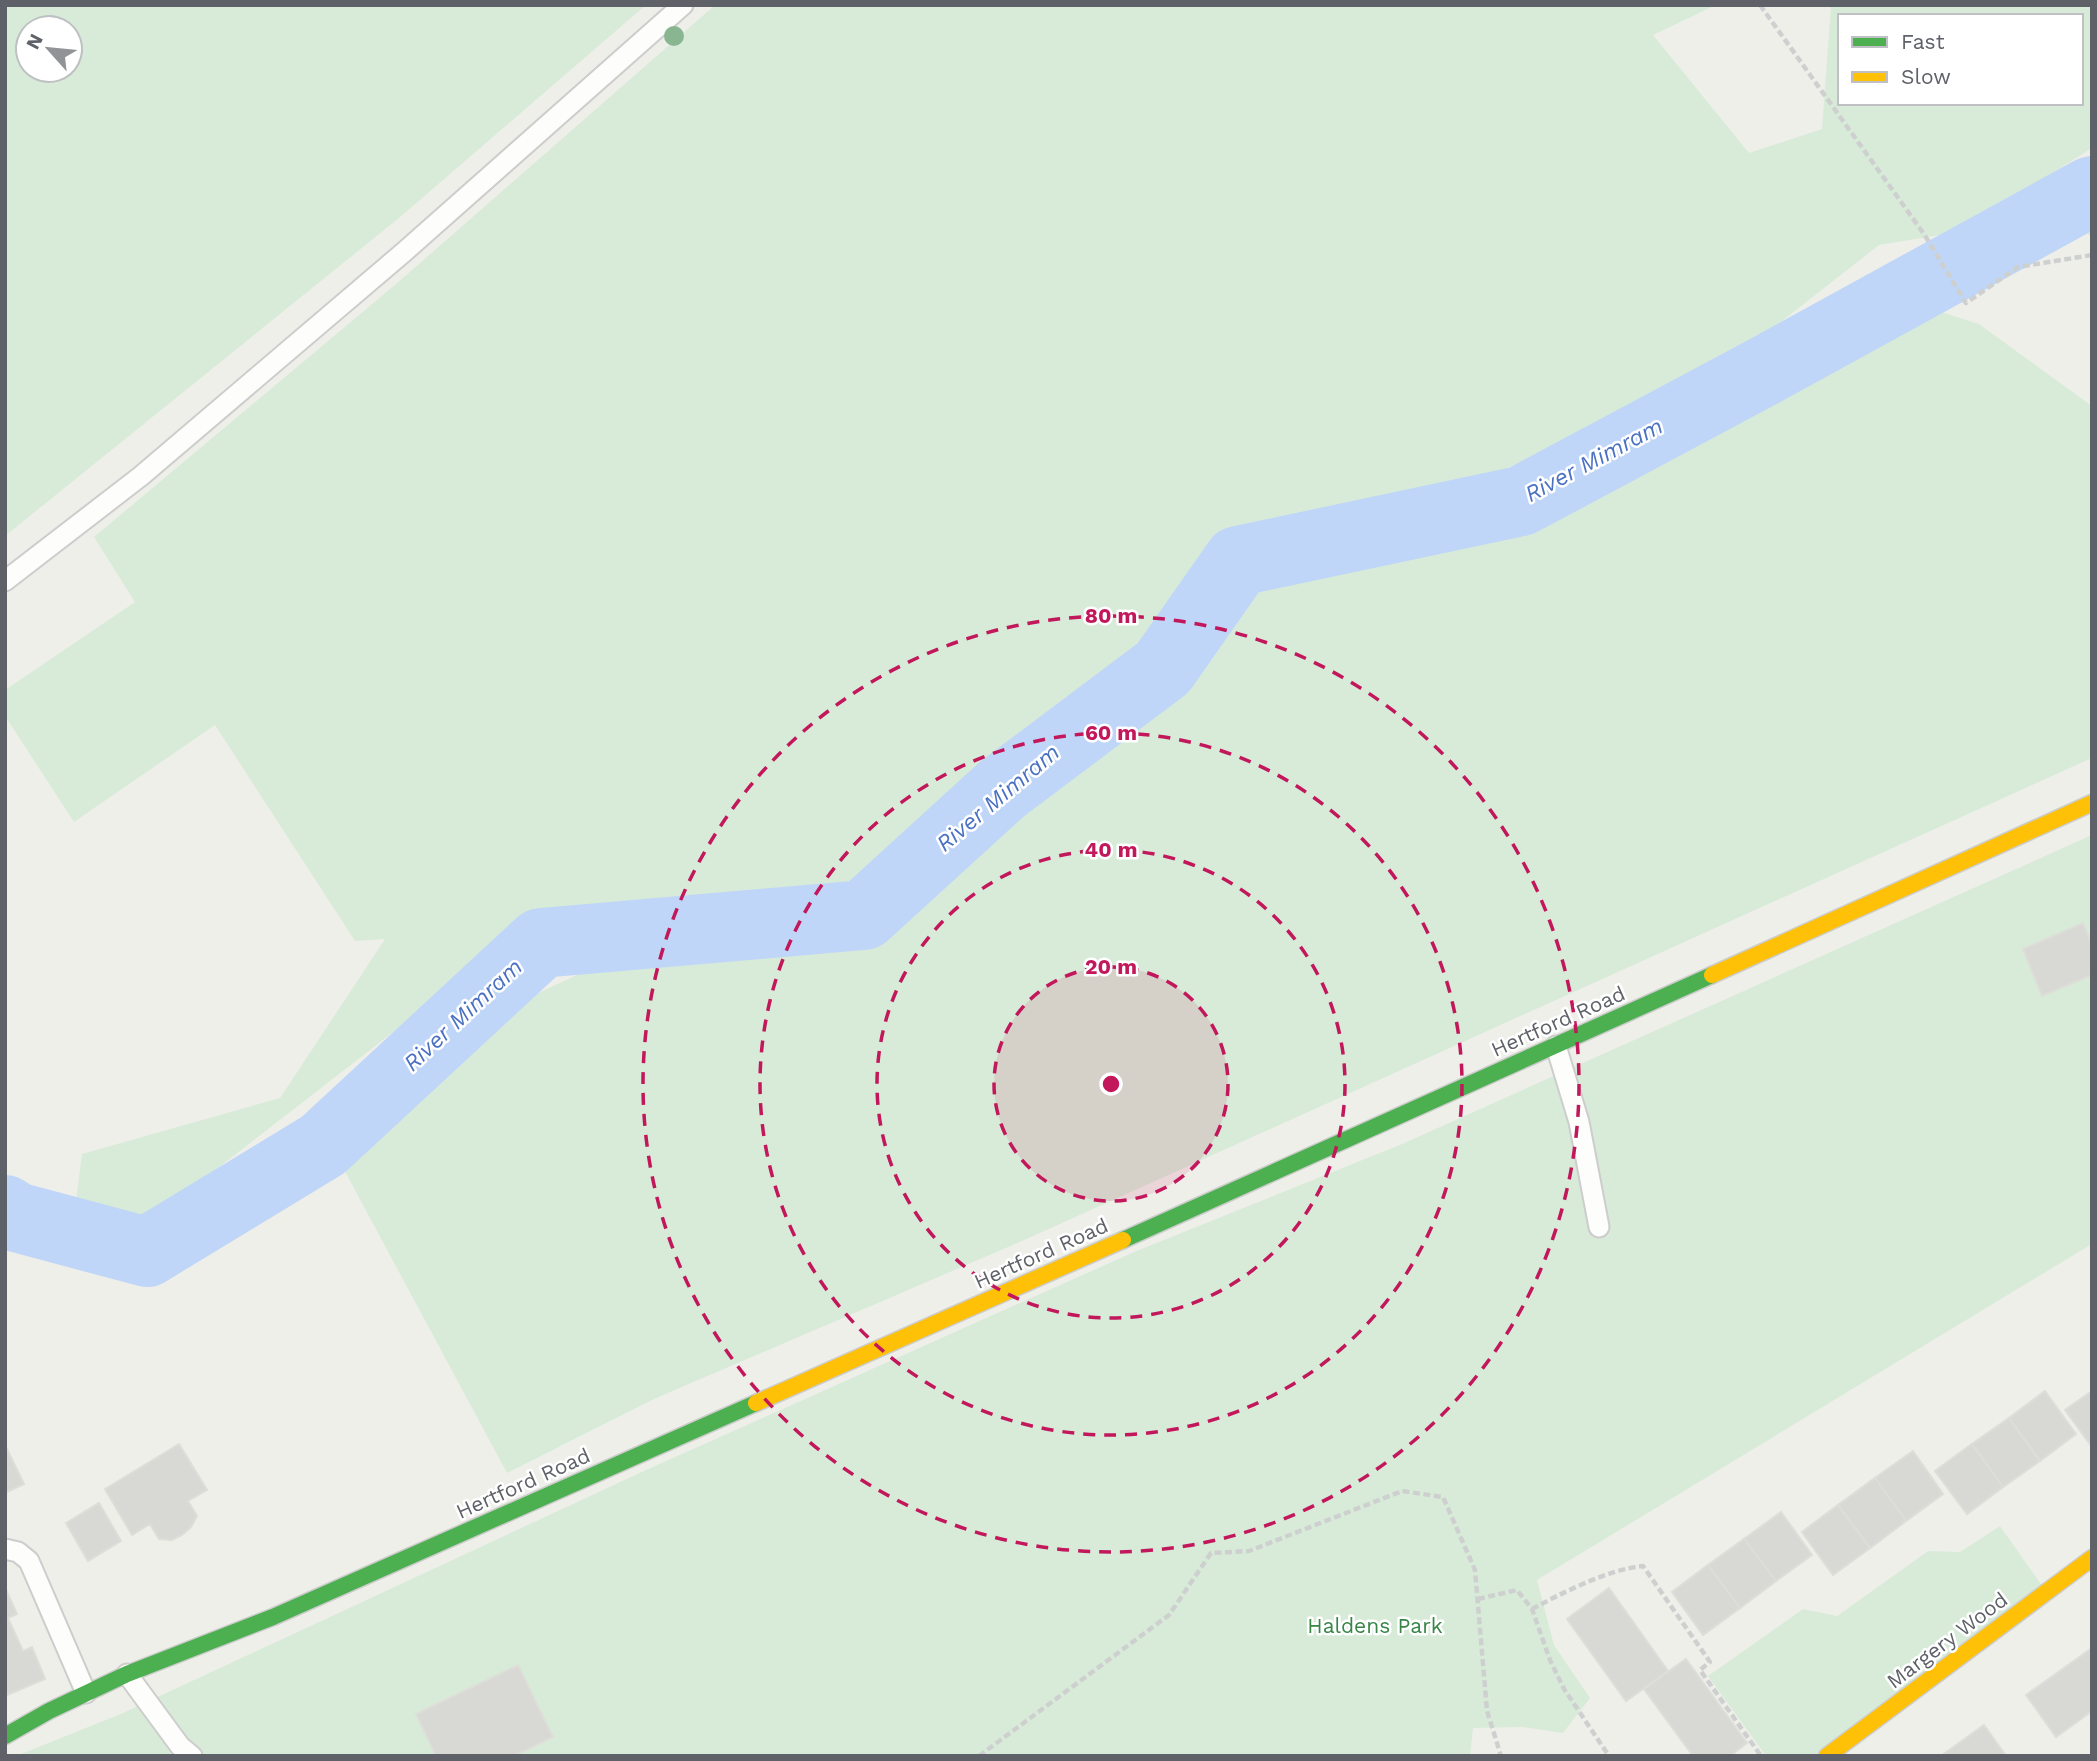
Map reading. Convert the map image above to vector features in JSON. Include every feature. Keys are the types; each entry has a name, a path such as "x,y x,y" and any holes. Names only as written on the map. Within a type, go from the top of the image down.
{"street":[{"name":"Hertford Road","path":"5,1736 127,1674 273,1617 1229,1193 2092,803"},
{"name":"Margery Wood","path":"1827,1756 2092,1558"}],"lane":[{"path":"5,581 141,476 247,386 404,252 683,5"},
{"path":"1556,1046 1579,1122 1599,1227"},
{"path":"5,1549 18,1552 29,1561 86,1693"},
{"path":"127,1674 180,1746 192,1756"}],"path":[{"path":"1760,5 1924,234 1966,303 2018,267 2092,255"},
{"path":"979,1756 1169,1615 1211,1553 1249,1551 1402,1491 1443,1497 1475,1570 1487,1711 1501,1756"},
{"path":"1532,1609 1599,1579 1643,1566 1710,1662 1700,1670 1762,1756"},
{"path":"1478,1599 1517,1590 1532,1609 1550,1660 1564,1689 1609,1756"}],"green space":[{"path":"5,5 646,5 399,218 5,536"},
{"path":"715,5 1716,5 1653,35 1749,153 1822,129 1831,5 2092,5 2092,148 1959,232 1879,245 1725,366 1476,483 1215,549 1156,665 1038,746 958,807 864,905 535,922 142,1227 75,1208 82,1154 280,1098 385,939 355,941 215,725 74,822 5,716 5,690 135,602 94,537 396,284"},
{"path":"2092,191 2092,239 2066,205"},
{"path":"1901,295 1923,306 1979,324 2092,406 2092,758 1020,1242 654,1399 507,1473 335,1153 436,1063 532,996 613,958 872,935 1022,801 1181,673 1238,561 1521,501"},
{"name":"Haldens Park","path":"2092,835 2092,1244 1537,1580 1554,1645 1590,1698 1563,1733 1522,1727 1473,1728 1470,1756 16,1756 123,1713 646,1470 1134,1252 1402,1144"},
{"path":"2000,1526 2043,1587 1819,1756 1766,1756 1708,1676 1803,1609 1837,1616 1928,1551 1960,1552"}],"building":[{"path":"2083,923 2092,944 2092,975 2042,996 2023,949"},
{"path":"2045,1391 2076,1434 2040,1461 2009,1418"},
{"path":"2092,1391 2092,1447 2065,1410"},
{"path":"2009,1418 2040,1461 2003,1487 1972,1444"},
{"path":"179,1444 207,1490 188,1501 197,1516 191,1527 172,1540 159,1539 150,1524 132,1535 105,1489"},
{"path":"1972,1444 2003,1487 1967,1514 1935,1471"},
{"path":"5,1445 24,1484 5,1493"},
{"path":"1913,1451 1943,1494 1906,1521 1875,1478"},
{"path":"1875,1478 1906,1521 1870,1548 1838,1505"},
{"path":"99,1503 121,1541 88,1561 66,1523"},
{"path":"1838,1505 1870,1548 1833,1575 1802,1532"},
{"path":"1781,1512 1812,1555 1776,1581 1744,1539"},
{"path":"1744,1539 1776,1581 1740,1608 1708,1565"},
{"path":"1708,1565 1740,1608 1703,1635 1672,1592"},
{"path":"5,1588 17,1614 8,1618 23,1651 32,1647 45,1679 5,1696"},
{"path":"1609,1588 1668,1671 1626,1701 1567,1619"},
{"path":"2092,1648 2092,1711 2056,1737 2026,1695"},
{"path":"1686,1659 1747,1743 1730,1756 1693,1756 1644,1689"},
{"path":"518,1665 553,1737 514,1756 436,1756 416,1714"},
{"path":"1984,1725 2006,1756 1941,1756"}],"waterway":[{"name":"River Mimram","path":"5,1210 16,1217 147,1252 323,1145 541,943 864,915 1002,789 1163,668 1238,561 1521,501 2092,191"}],"traffic: fast":[{"path":"1123,1240 1712,975"},
{"path":"5,1736 49,1711 127,1674 273,1617 756,1403"}],"traffic: slow":[{"path":"1712,975 2092,803"},
{"path":"756,1403 1123,1240"},
{"path":"1827,1756 2092,1558"}]}
